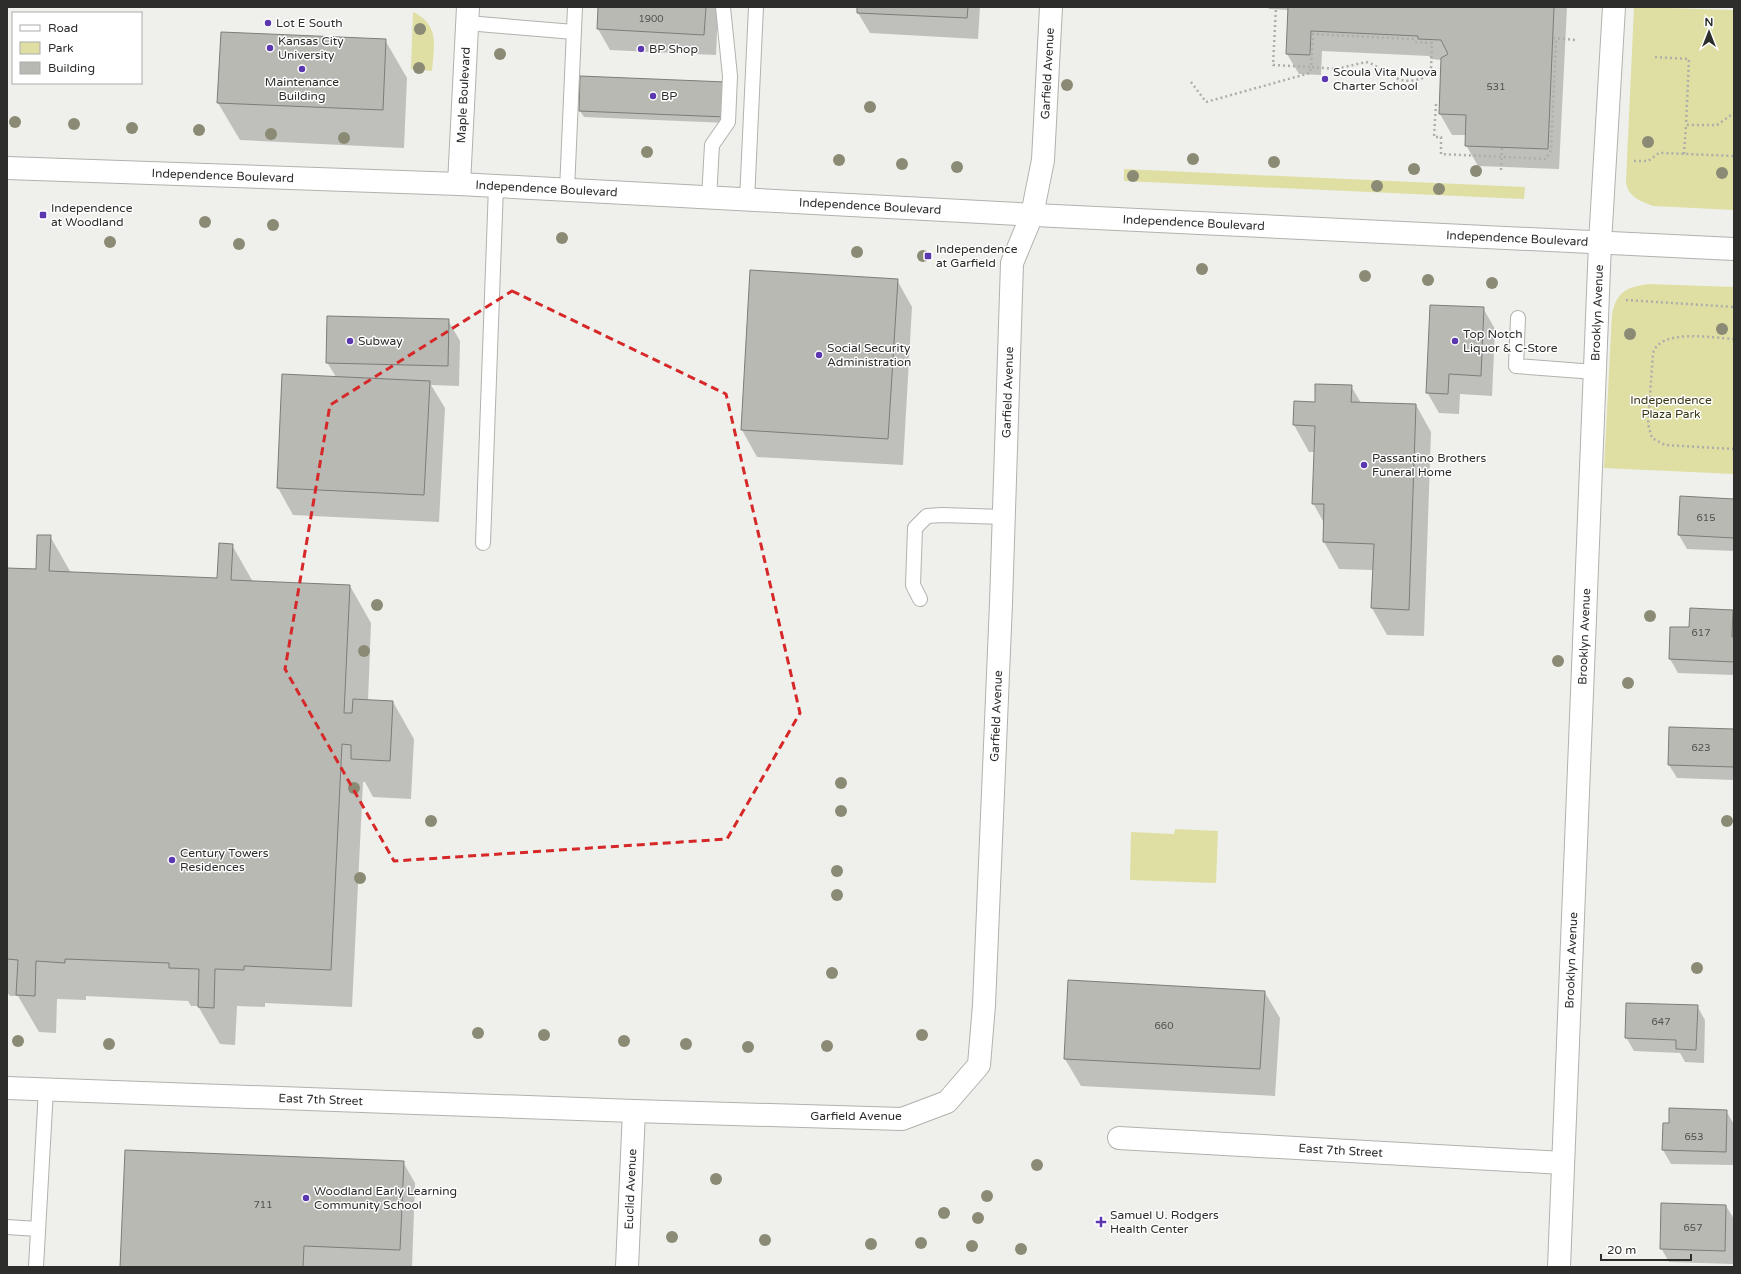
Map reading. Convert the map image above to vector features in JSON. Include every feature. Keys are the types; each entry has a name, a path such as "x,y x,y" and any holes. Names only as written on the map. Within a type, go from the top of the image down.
{"street":[{"name":"Garfield Avenue","path":"634,1111 902,1119 947,1102 979,1065 984,997 1004,517 1012,263 1032,214 1043,160 1051,7"},
{"name":"Brooklyn Avenue","path":"1559,1267 1594,372 1614,7"},
{"name":"Maple Boulevard","path":"459,184 468,15"},
{"name":"Independence Boulevard","path":"7,168 459,184 747,200 1734,249"},
{"name":"East 7th Street","path":"7,1088 634,1111"},
{"name":"Euclid Avenue","path":"627,1267 634,1111"},
{"name":"East 7th Street","path":"1119,1138 1563,1163"}],"lane":[{"path":"567,190 575,7"},
{"path":"709,198 712,144 728,122 730,76 722,7"},
{"path":"747,200 756,7"},
{"path":"468,15 574,32"},
{"path":"483,543 496,186"},
{"path":"1518,318 1516,366 1594,372"},
{"path":"920,599 913,585 915,528 927,516 1004,517"},
{"path":"36,1267 46,1089"},
{"path":"7,1228 38,1229"}],"path":[{"path":"1191,82 1206,102 1310,74 1311,68 1313,34 1413,39 1415,42 1432,43 1429,72 1425,77 1415,80 1400,80 1366,62 1336,69 1311,68 1273,65 1276,7"},
{"path":"1436,104 1434,136 1441,136 1441,154 1546,158 1551,150 1555,39 1575,40"},
{"path":"1655,57 1689,59 1684,154"},
{"path":"1686,126 1717,125 1734,113"},
{"path":"1501,170 1502,147"},
{"path":"1634,161 1648,161 1659,153 1734,156"},
{"path":"1626,300 1734,307"},
{"path":"1734,339 1679,337 1660,342 1655,346 1653,353 1648,424 1652,438 1666,445 1734,449"}],"highlighted area":[{"path":"512,291 726,394 800,713 727,839 394,861 285,669 330,405"}],"green space":[{"path":"1634,7 1734,10 1734,210 1653,206 1635,198 1629,191 1626,181"},
{"path":"413,12 422,17 428,23 431,30 434,44 432,71 411,69"},
{"path":"1124,169 1525,187 1524,199 1124,181"},
{"name":"Independence Plaza Park","path":"1649,284 1734,287 1734,474 1604,468 1612,314 1614,306 1620,295 1629,289"},
{"path":"1175,829 1218,831 1216,883 1130,880 1131,832 1174,834"}],"building":[{"path":"598,7 706,7 704,35 597,29"},
{"path":"857,7 968,7 967,18 857,13"},
{"name":"Scoula Vita Nuova Charter School","path":"1288,7 1554,7 1548,149 1465,146 1466,115 1439,114 1441,58 1448,54 1441,40 1418,39 1418,36 1311,31 1310,55 1286,54"},
{"name":"Maintenance Building","path":"221,32 386,39 383,110 217,103"},
{"name":"BP","path":"580,76 726,82 725,117 579,111"},
{"name":"Social Security Administration","path":"750,270 898,279 888,439 741,430"},
{"name":"Top Notch Liquor & C-Store","path":"1430,305 1484,307 1481,376 1449,374 1448,394 1426,393"},
{"path":"327,316 449,319 448,366 326,363"},
{"path":"282,374 430,381 424,495 277,488"},
{"name":"Passantino Brothers Funeral Home","path":"1315,384 1352,385 1351,402 1416,404 1409,610 1371,608 1374,544 1323,542 1324,504 1312,504 1315,426 1293,425 1294,401 1315,402"},
{"path":"1680,496 1734,499 1734,538 1678,535"},
{"name":"Century Towers Residences","path":"37,535 51,535 49,571 217,578 219,543 233,544 231,580 350,585 344,713 352,713 353,699 393,701 390,761 351,759 351,745 342,744 331,970 244,966 244,970 215,969 214,1008 198,1007 199,969 169,968 169,963 65,959 65,963 36,961 35,996 16,995 18,960 7,959 7,568 36,569"},
{"path":"1690,608 1733,610 1732,637 1734,637 1734,662 1669,659 1670,627 1689,627"},
{"path":"1669,727 1734,729 1734,767 1668,765"},
{"path":"1068,980 1265,991 1260,1069 1064,1059"},
{"path":"1626,1003 1698,1005 1696,1050 1676,1049 1676,1040 1625,1038"},
{"path":"1669,1108 1727,1110 1726,1152 1662,1150 1663,1123 1669,1123"},
{"name":"Woodland Early Learning Community School","path":"125,1150 404,1161 400,1250 304,1246 303,1267 120,1267"},
{"path":"1661,1203 1726,1205 1725,1251 1660,1249"}],"place":[{"name":"Lot E South","path":"268,23"},
{"name":"Kansas City University","path":"270,48"},
{"name":"BP Shop","path":"641,49"},
{"name":"Maintenance Building","path":"302,69"},
{"name":"Scoula Vita Nuova Charter School","path":"1325,79"},
{"name":"BP","path":"653,96"},
{"name":"Independence at Woodland","path":"43,215"},
{"name":"Independence at Garfield","path":"928,256"},
{"name":"Subway","path":"350,341"},
{"name":"Top Notch Liquor & C-Store","path":"1455,341"},
{"name":"Social Security Administration","path":"819,355"},
{"name":"Passantino Brothers Funeral Home","path":"1364,465"},
{"name":"Century Towers Residences","path":"172,860"},
{"name":"Woodland Early Learning Community School","path":"306,1198"},
{"name":"Samuel U. Rodgers Health Center","path":"1101,1222"}]}
